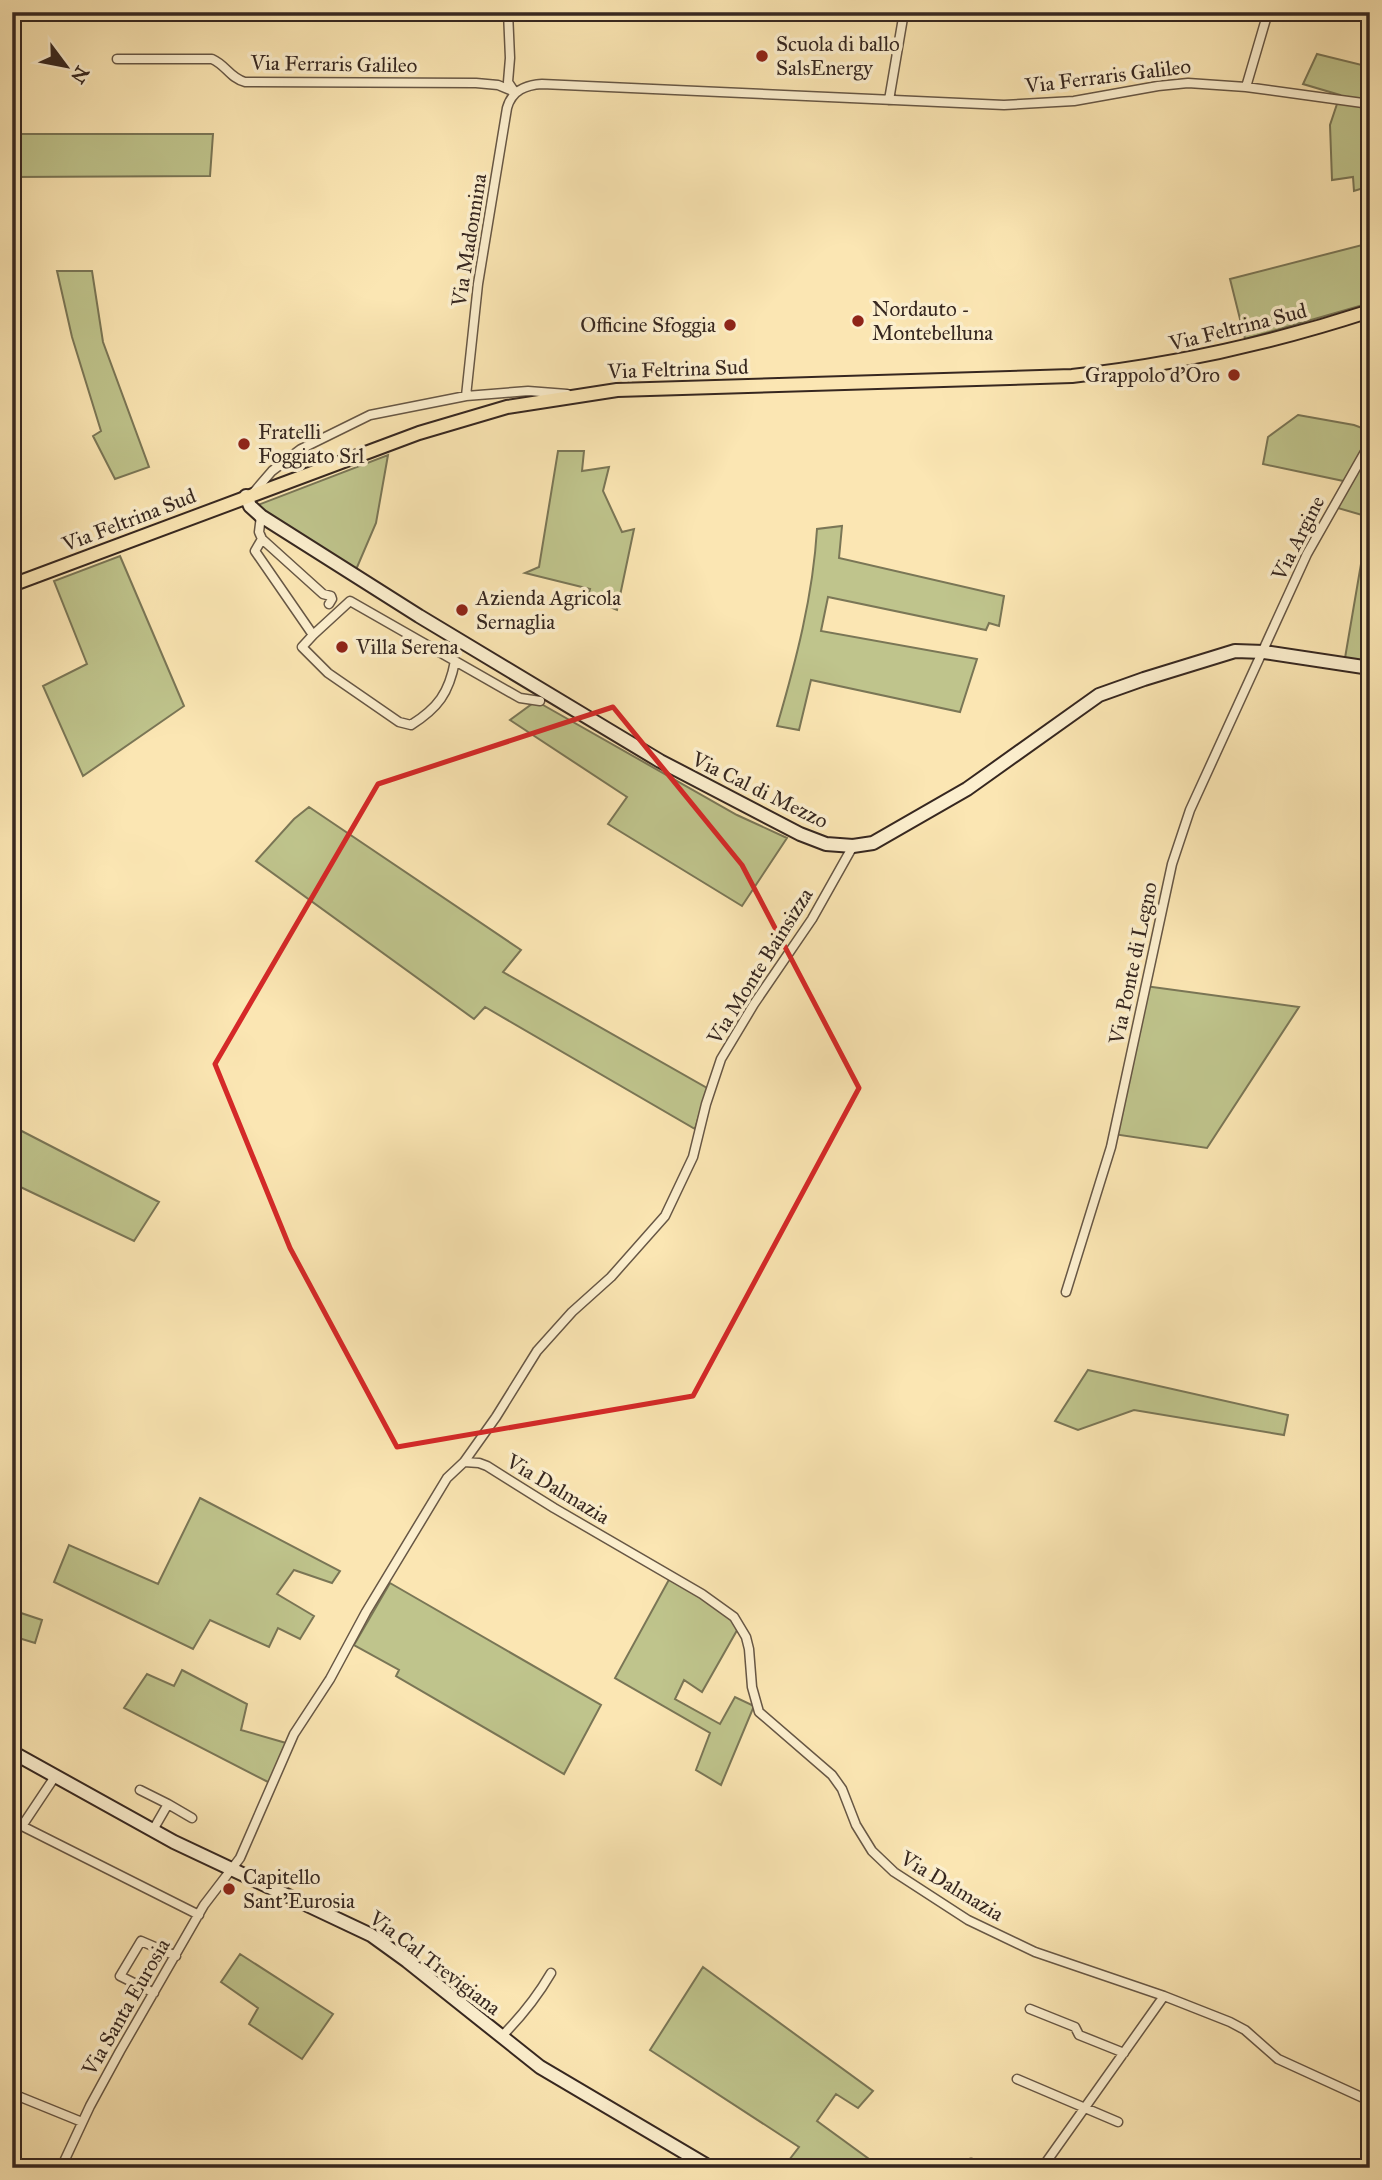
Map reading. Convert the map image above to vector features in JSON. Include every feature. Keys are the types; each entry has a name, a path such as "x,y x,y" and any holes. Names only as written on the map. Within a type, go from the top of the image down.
{"main road":[{"name":"Via Feltrina Sud","path":"12,585 444,424 507,407 573,395 651,388 1072,376 1135,369 1218,354 1370,312"}],"street":[{"path":"508,12 508,82 515,92"},
{"path":"889,100 904,12"},
{"path":"1246,87 1268,12"},
{"name":"Via Ferraris Galileo","path":"117,59 212,59 221,64 232,77 245,82 476,83 498,85 515,92 542,84 1030,104 1074,101 1174,83 1246,87 1370,104"},
{"name":"Via Madonnina","path":"466,396 478,284 505,116 515,92"},
{"path":"249,495 272,471 302,449 370,415 466,396 528,391 573,395"},
{"name":"Via Argine","path":"1264,652 1307,555 1370,443"},
{"name":"Via Cal di Mezzo","path":"249,495 250,506 261,516 419,616 660,761 800,834 826,844 853,846 873,843 958,794 1099,695 1235,651 1264,652 1370,667"},
{"path":"261,516 259,532 262,538 323,594 331,596 329,604 339,611"},
{"path":"262,538 255,551 313,635"},
{"path":"455,661 452,677 443,697 428,715 411,725 398,722 328,673 302,646 350,601 520,698 540,701"},
{"name":"Via Ponte di Legno","path":"1066,1292 1111,1147 1172,863 1205,774 1264,652"},
{"name":"Via Monte Bainsizza","path":"464,1462 537,1351 572,1312 611,1277 665,1216 693,1157 721,1059 754,1004 812,919 853,846"},
{"path":"230,1870 240,1858 294,1734 330,1679 366,1612 447,1478 464,1462"},
{"name":"Via Dalmazia","path":"464,1462 479,1462 487,1466 702,1594 734,1617 746,1637 752,1687 759,1712 832,1775 842,1788 856,1825 872,1851 894,1872 968,1920 1035,1952 1164,1996 1230,2022 1245,2030 1278,2059 1370,2101"},
{"name":"Via Cal Trevigiana","path":"12,1752 230,1870 371,1935 559,2079 711,2168"},
{"path":"56,1775 22,1826 199,1915"},
{"path":"140,1790 192,1818"},
{"path":"153,1830 168,1804"},
{"name":"Via Santa Eurosia","path":"61,2168 82,2122 154,1993 199,1915 230,1870"},
{"path":"154,1993 120,1976 141,1941 176,1956"},
{"path":"501,2037 523,2013 551,1973"},
{"path":"1042,2168 1164,1996"},
{"path":"1030,2009 1075,2027 1079,2035 1124,2053"},
{"path":"1017,2079 1118,2122"},
{"path":"13,2094 82,2122"},
{"path":"960,2168 971,2163 989,2168"}],"highlighted area":[{"path":"613,707 742,865 859,1088 693,1396 397,1447 290,1248 215,1064 378,784"}],"green space":[{"path":"1317,54 1370,67 1370,186 1354,191 1353,177 1332,180 1330,125 1340,95 1303,84"},
{"path":"12,134 213,134 210,176 12,177"},
{"path":"1370,243 1370,303 1245,339 1230,279"},
{"path":"57,271 92,271 103,342 149,467 115,479 93,436 101,431 72,337"},
{"path":"1298,415 1354,425 1370,431 1370,662 1345,658 1369,517 1331,506 1348,482 1263,464 1268,437"},
{"path":"558,451 584,451 582,471 609,467 603,491 622,532 634,529 617,610 587,598 590,589 525,573 539,567"},
{"path":"388,455 376,523 355,572 250,508"},
{"path":"842,526 839,558 1004,596 999,626 989,623 986,630 828,597 821,631 977,659 960,712 811,680 799,730 777,726 803,628 817,529"},
{"path":"120,556 184,706 83,776 43,686 87,664 54,581"},
{"path":"536,701 737,815 787,838 742,906 608,824 627,797 510,720"},
{"path":"309,807 521,950 503,972 707,1088 695,1129 485,1007 474,1019 256,861 294,819"},
{"path":"1145,986 1299,1007 1207,1148 1113,1134"},
{"path":"12,1126 159,1202 134,1241 12,1183"},
{"path":"1088,1370 1288,1415 1284,1435 1134,1410 1078,1430 1055,1421"},
{"path":"200,1498 340,1571 332,1583 294,1570 277,1594 314,1616 300,1639 278,1628 269,1647 210,1620 193,1649 54,1582 69,1545 158,1584"},
{"path":"671,1576 740,1625 702,1692 684,1680 675,1699 720,1724 735,1697 754,1706 721,1785 696,1770 710,1733 615,1678"},
{"path":"390,1583 601,1705 564,1774 396,1676 399,1670 354,1645"},
{"path":"12,1610 42,1620 35,1643 12,1636"},
{"path":"182,1670 247,1704 241,1730 286,1743 270,1783 124,1708 147,1674 174,1686"},
{"path":"240,1954 333,2014 302,2059 249,2024 258,2008 221,1982"},
{"path":"703,1967 873,2091 858,2108 836,2094 817,2121 869,2159 862,2168 783,2168 799,2147 650,2050"}],"place":[{"name":"Scuola di ballo SalsEnergy","path":"762,56"},
{"name":"Nordauto - Montebelluna","path":"858,321"},
{"name":"Officine Sfoggia","path":"730,325"},
{"name":"Grappolo d'Oro","path":"1234,375"},
{"name":"Fratelli Foggiato Srl","path":"244,444"},
{"name":"Azienda Agricola Sernaglia","path":"462,610"},
{"name":"Villa Serena","path":"342,647"},
{"name":"Capitello Sant'Eurosia","path":"229,1889"}]}
